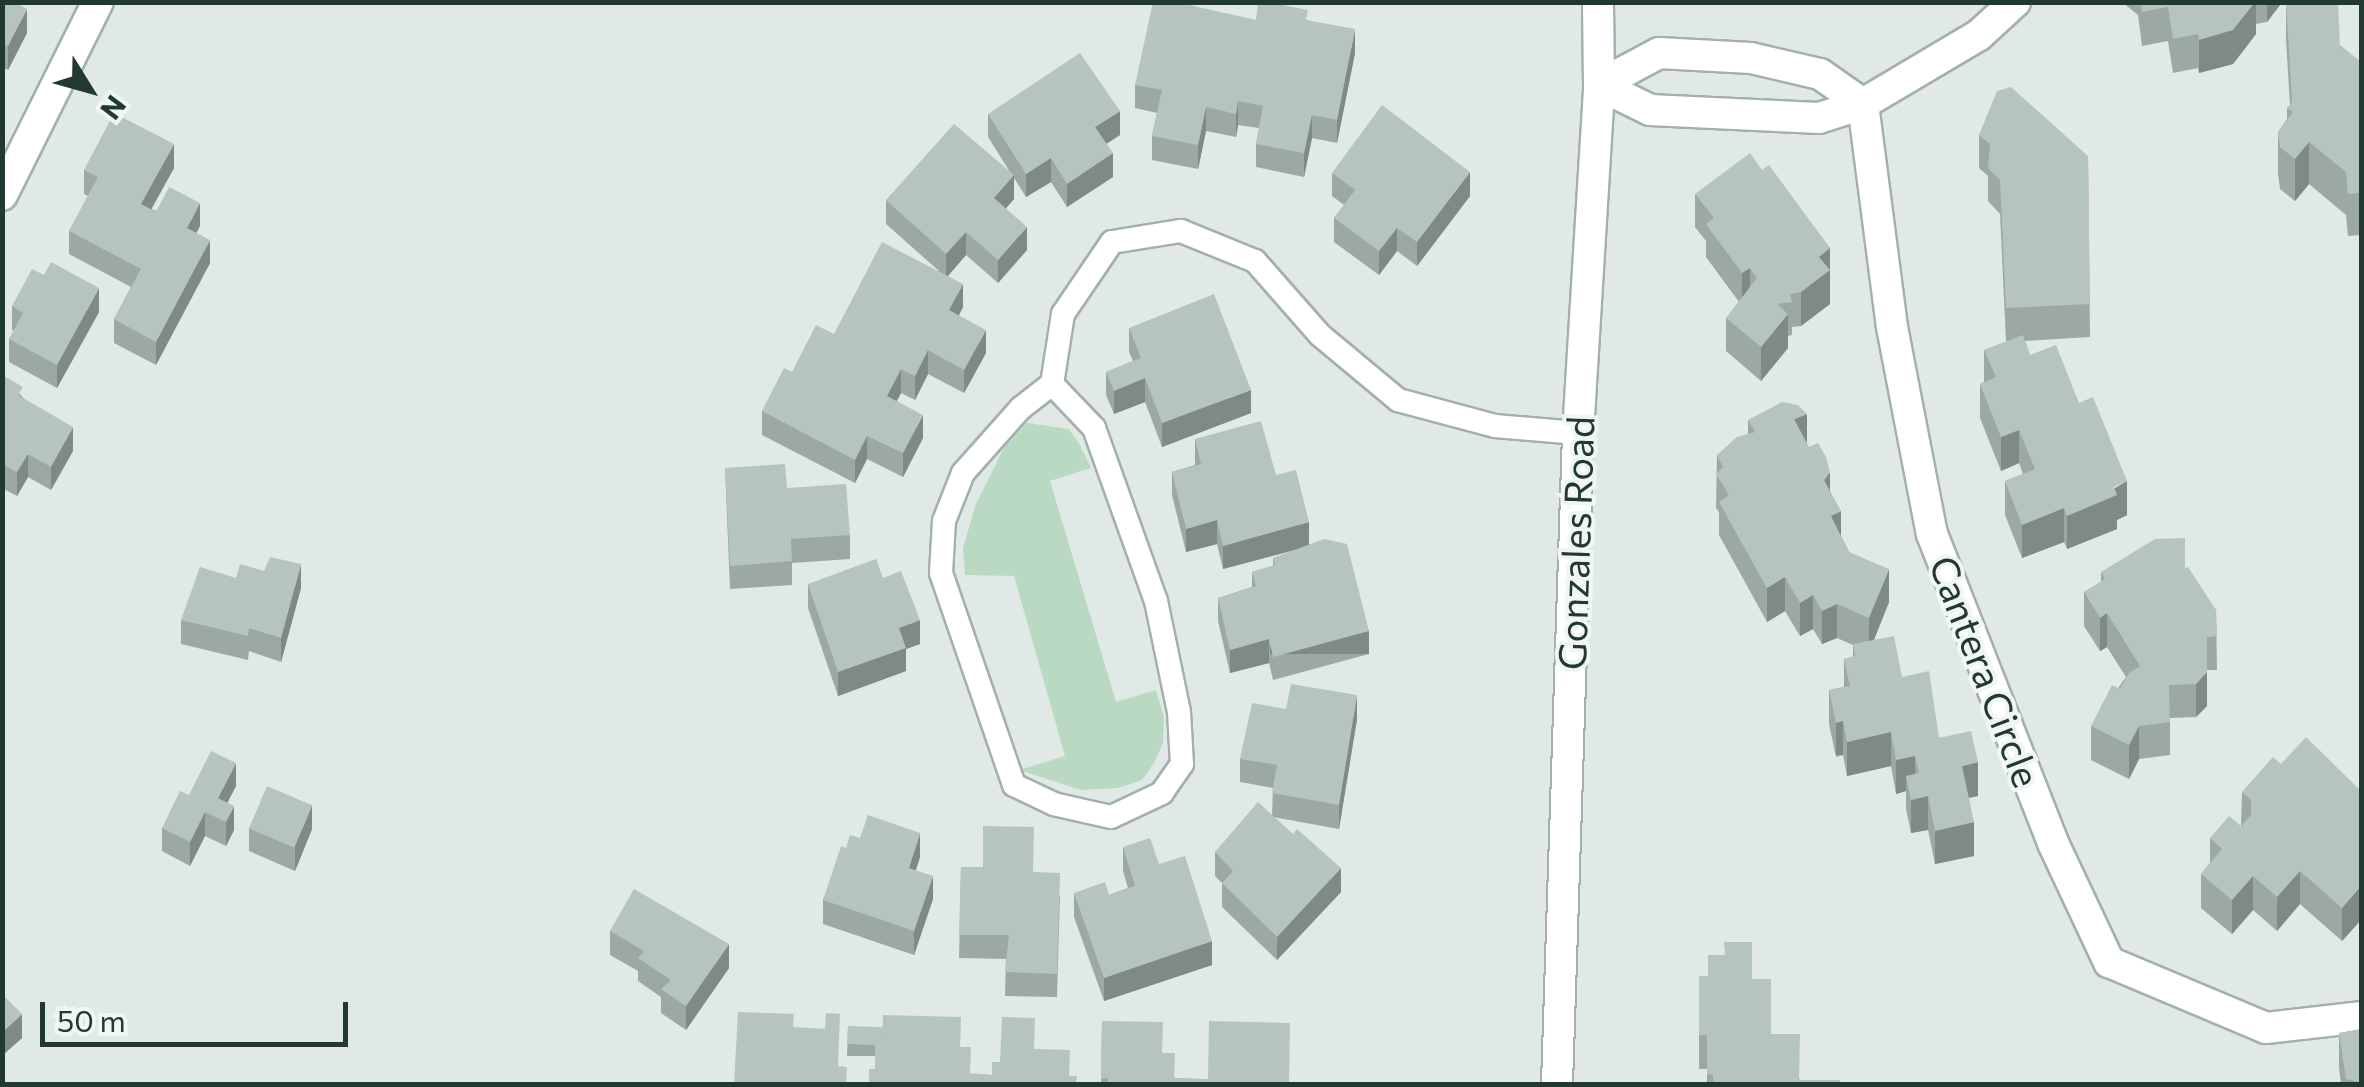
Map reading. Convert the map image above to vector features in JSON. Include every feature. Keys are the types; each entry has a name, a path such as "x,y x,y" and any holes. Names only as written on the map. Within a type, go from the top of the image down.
{"street":[{"path":"2,195 98,2"},
{"name":"Gonzales Road","path":"1557,1084 1578,433 1599,85 1598,2"},
{"path":"1599,85 1650,110 1819,118 1863,104 1980,35 2015,2"},
{"path":"1599,85 1659,52 1751,58 1820,74 1863,104"},
{"name":"Cantera Circle","path":"1863,104 1892,327 1932,534 2053,843 2110,962 2266,1028 2362,1017"}],"lane":[{"path":"1052,384 1094,428 1156,601 1179,712 1182,764 1162,794 1111,816 1054,804 1014,785 940,573 944,521 963,473 1021,408 1052,384 1063,314 1112,242 1181,232 1256,261 1320,336 1398,400 1496,426 1578,433"}],"green space":[{"path":"1027,423 1069,429 1091,468 1050,481 1116,702 1156,690 1164,717 1163,743 1154,763 1142,780 1118,788 1081,790 1019,770 1065,756 1014,576 965,575 963,548 976,504 1004,448"}],"building":[{"path":"2,2 14,2 27,9 8,46 2,43"},
{"path":"1153,2 1176,2 1256,20 1258,2 1267,2 1308,10 1306,20 1355,29 1337,120 1312,115 1304,153 1256,144 1263,106 1238,101 1236,114 1206,107 1198,145 1152,136 1162,90 1135,85"},
{"path":"2141,2 2255,2 2233,30 2199,40 2198,34 2173,39 2168,7 2142,12"},
{"path":"2286,2 2338,2 2340,46 2362,63 2362,193 2348,194 2346,172 2309,142 2295,159 2280,147 2278,132 2293,112 2287,108 2292,102"},
{"path":"1080,53 1120,111 1095,127 1113,153 1067,184 1051,158 1026,174 988,114"},
{"path":"2011,87 2088,156 2090,304 2006,308 2000,180 1988,168 1990,144 1979,135 1997,91"},
{"path":"1382,105 1470,172 1417,242 1397,228 1379,251 1334,218 1355,190 1332,173"},
{"path":"114,113 174,144 141,204 156,212 169,187 200,203 187,228 210,240 156,342 114,319 141,269 69,231 98,177 84,170"},
{"path":"954,124 1014,175 994,198 1027,227 998,260 966,232 946,254 886,200"},
{"path":"1750,153 1762,170 1769,165 1830,248 1819,257 1830,270 1801,292 1790,294 1792,302 1777,304 1788,314 1761,347 1726,318 1757,278 1750,268 1742,273 1706,224 1714,218 1695,194"},
{"path":"882,242 963,284 949,310 986,330 964,370 928,350 915,376 901,369 887,396 923,415 903,453 867,436 855,460 762,411 784,368 792,372 816,325 834,334"},
{"path":"51,262 99,288 57,365 9,339 23,313 12,306 32,269 44,275"},
{"path":"1214,294 1251,390 1162,423 1145,378 1114,391 1106,372 1141,358 1129,328"},
{"path":"2023,335 2030,355 2056,345 2079,403 2093,397 2127,481 2114,487 2117,495 2067,516 2064,508 2022,525 2005,481 2035,469 2019,430 2001,437 1980,384 1996,377 1984,350"},
{"path":"2,375 23,387 18,395 73,427 51,467 28,454 17,472 2,464"},
{"path":"1782,402 1798,405 1807,414 1794,419 1809,447 1818,443 1826,457 1830,472 1824,480 1841,511 1831,516 1849,552 1889,569 1869,618 1837,604 1822,611 1813,595 1800,603 1785,577 1767,588 1719,502 1729,495 1716,474 1723,467 1717,455 1737,437 1755,432 1748,420"},
{"path":"1261,421 1276,475 1296,470 1309,522 1223,546 1217,520 1186,529 1172,472 1201,464 1195,439"},
{"path":"785,464 787,488 846,484 850,535 791,539 792,561 730,566 725,468"},
{"path":"2185,538 2185,568 2188,567 2216,610 2217,636 2207,637 2207,672 2196,684 2169,685 2170,722 2139,726 2129,745 2091,726 2112,685 2120,689 2129,673 2140,666 2107,613 2100,618 2084,592 2105,579 2101,572 2155,539"},
{"path":"1324,539 1347,544 1369,631 1273,657 1269,639 1230,650 1218,598 1256,586 1252,572 1275,565 1273,558"},
{"path":"270,557 301,564 281,638 249,628 248,636 181,620 200,567 236,578 240,564 264,571"},
{"path":"876,559 883,578 901,571 920,620 899,628 906,648 838,672 808,584"},
{"path":"1894,636 1902,677 1929,671 1939,738 1971,731 1978,762 1962,766 1974,822 1935,831 1928,796 1911,800 1906,776 1919,773 1915,756 1896,760 1891,732 1847,742 1843,721 1836,723 1829,690 1850,686 1844,659 1855,656 1853,644"},
{"path":"1291,684 1357,695 1339,805 1272,793 1277,765 1240,759 1252,703 1286,709"},
{"path":"2306,737 2362,792 2362,885 2342,908 2300,871 2277,897 2253,876 2232,900 2201,874 2222,849 2210,838 2229,816 2241,826 2251,815 2251,800 2242,792 2273,757 2281,764"},
{"path":"211,751 236,763 218,798 234,806 226,822 205,812 190,842 162,828 180,791 189,795"},
{"path":"267,786 312,805 294,847 249,828"},
{"path":"1258,802 1293,834 1297,829 1341,868 1277,937 1222,883 1233,871 1215,852"},
{"path":"868,815 920,833 909,868 933,876 914,931 823,900 841,846 846,848 850,835 860,838"},
{"path":"983,826 1034,827 1033,872 1060,873 1057,974 1005,972 1009,935 959,935 961,867 983,867"},
{"path":"1150,838 1159,864 1185,856 1212,941 1104,978 1074,893 1105,882 1109,895 1135,886 1123,847"},
{"path":"634,889 729,944 686,1006 661,989 671,980 638,958 644,951 610,931"},
{"path":"1724,942 1752,942 1752,979 1771,979 1771,1034 1800,1034 1799,1080 1840,1080 1840,1084 1713,1084 1713,1075 1707,1074 1707,1035 1699,1035 1699,976 1708,976 1708,955 1725,955"},
{"path":"2,994 22,1014 5,1030 2,1027"},
{"path":"738,1012 794,1014 793,1027 825,1029 826,1013 840,1014 838,1066 847,1067 846,1084 734,1084"},
{"path":"883,1015 961,1017 960,1047 971,1047 970,1073 992,1075 992,1062 1000,1062 1002,1017 1035,1018 1034,1049 1070,1050 1069,1076 1077,1076 1076,1084 869,1084 869,1069 875,1069 875,1045 882,1045"},
{"path":"1102,1021 1163,1022 1162,1053 1175,1053 1174,1078 1208,1079 1209,1021 1290,1023 1289,1084 1108,1084 1108,1078 1101,1079"},
{"path":"848,1026 883,1027 882,1045 847,1044"},
{"path":"2362,1029 2362,1083 2346,1079 2339,1033"}]}
